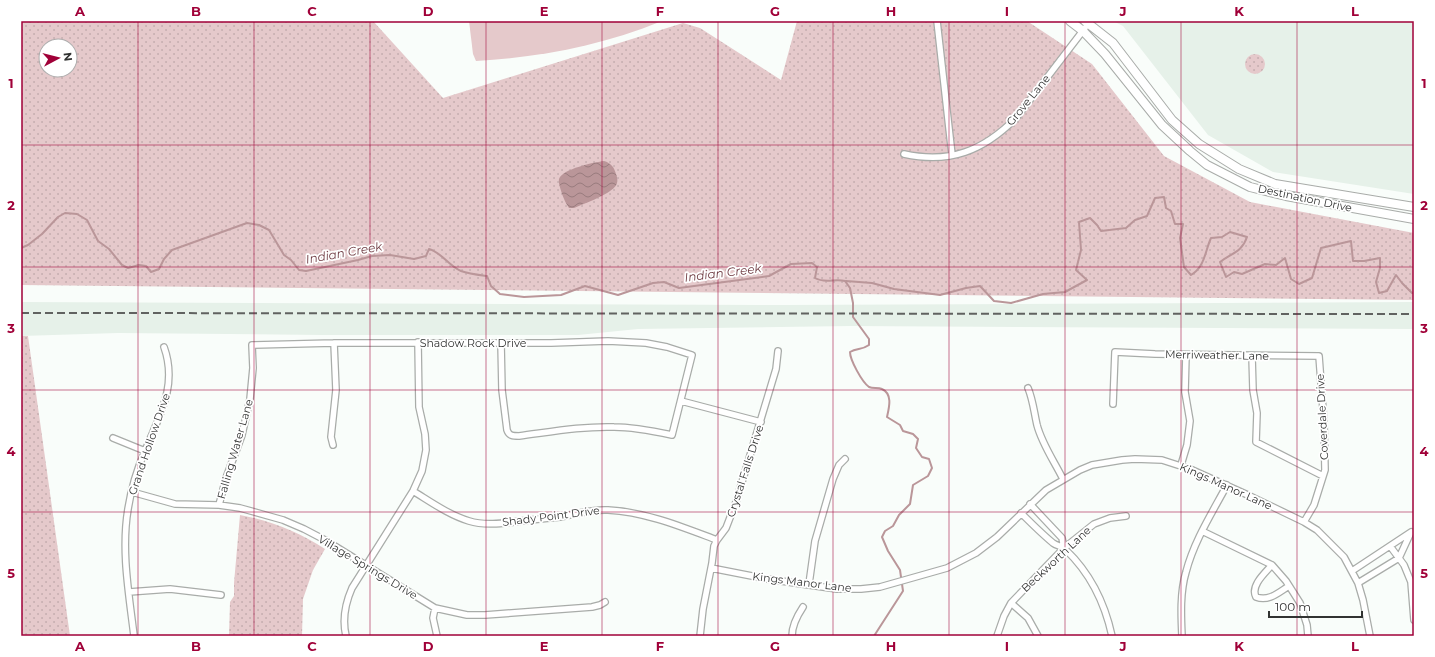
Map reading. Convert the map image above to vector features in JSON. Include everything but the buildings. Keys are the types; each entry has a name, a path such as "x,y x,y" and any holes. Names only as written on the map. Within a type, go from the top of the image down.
{"street":[{"path":"937,21 952,155"},
{"name":"Destination Drive","path":"1070,21 1083,31 1105,54 1162,125 1190,152 1207,165 1250,186 1286,196 1414,219"},
{"name":"Grove Lane","path":"904,154 920,158 952,155 972,150 1003,131 1016,118 1083,31 1087,22"},
{"name":"Destination Drive","path":"1087,22 1113,43 1172,120 1198,144 1239,169 1275,184 1414,207"},
{"path":"1190,152 1198,144"},
{"path":"346,636 344,626 345,605 352,588 413,491 422,471 426,450 425,434 419,407 418,342"},
{"name":"Shadow Rock Drive","path":"252,345 418,342 629,342 667,347 692,355 681,401"},
{"path":"333,445 331,437 336,390 334,343"},
{"path":"501,343 502,390 508,434 511,436 582,428 615,427 672,435 681,401 761,422"},
{"name":"Falling Water Lane","path":"219,506 226,478 242,434 250,399 252,345"},
{"name":"Grand Hollow Drive","path":"134,636 128,592 125,537 128,509 132,492 145,452 165,404 169,383 169,369 168,359 164,347"},
{"name":"Crystal Falls Drive","path":"700,636 704,597 711,568 714,546 726,528 736,502 777,366 778,351"},
{"name":"Merriweather Lane","path":"1113,404 1115,352 1186,355 1319,356"},
{"path":"1181,465 1187,445 1190,421 1185,392 1186,355"},
{"path":"1252,356 1253,390 1257,413 1256,442 1323,476"},
{"name":"Coverdale Drive","path":"1304,522 1314,505 1325,470 1324,423 1319,356"},
{"path":"1028,388 1033,401 1037,425 1046,447 1063,479"},
{"path":"113,438 145,452"},
{"path":"809,584 815,541 829,493 839,465 846,458"},
{"name":"Kings Manor Lane","path":"711,568 767,579 837,589 880,587 947,568 976,553 997,537 1046,490 1080,470 1092,465 1122,460 1162,460 1181,465 1304,522 1317,530 1344,557 1352,571 1358,583 1365,606 1370,636"},
{"path":"1182,636 1182,594 1186,571 1202,531 1227,486"},
{"name":"Shady Point Drive","path":"413,491 460,517 475,522 491,524 596,510 609,510 649,517 674,524 717,540"},
{"name":"Village Springs Drive","path":"132,492 175,504 240,508 283,520 325,540 435,608 467,615 494,615 592,607 605,602"},
{"path":"1030,504 1062,538 1064,548"},
{"path":"1021,514 1054,544 1064,548 1082,569 1091,582 1104,609 1112,636"},
{"name":"Beckworth Lane","path":"1011,602 1064,548 1094,524 1110,518 1126,516"},
{"path":"1352,571 1412,530"},
{"path":"1358,583 1399,558 1412,530"},
{"path":"1202,531 1272,565 1289,586 1300,603 1307,625 1308,636"},
{"path":"1390,546 1404,565 1411,582 1414,620"},
{"path":"1272,565 1260,578 1254,593 1256,597 1263,599 1267,598 1289,586"},
{"path":"128,592 170,589 221,595"},
{"path":"998,636 1004,616 1011,602 1028,618 1038,636"},
{"path":"792,636 795,619 803,607"},
{"path":"435,608 433,618 438,636"}],"shaded area":[{"path":"21,21 373,21 443,98 683,23 700,28 781,80 797,21 1027,21 1092,64 1164,156 1250,202 1414,233 1414,300 21,285"},
{"path":"469,21 662,21 639,30 593,44 570,49 524,57 476,61 473,54"},
{"path":"1113,21 1414,21 1414,194 1273,172 1208,135 1123,26"},
{"path":"1251,54 1259,54 1265,60 1265,68 1259,74 1251,74 1245,68 1245,60"},
{"path":"21,302 782,305 1414,302 1414,329 851,326 638,329 578,335 118,333 21,336"},
{"path":"21,336 28,336 70,636 21,636"},
{"path":"240,515 263,520 284,528 305,537 325,549 313,570 303,599 302,636 229,636 230,602 234,596"}],"water":[{"path":"604,161 612,166 617,176 617,183 615,187 598,198 574,208 569,208 559,184 561,175 572,169"}],"waterway":[{"path":"846,281 872,283 894,289 940,295 980,286 994,301 1011,303 1043,294 1065,292 1087,280 1076,270 1081,250 1079,222 1090,218 1101,231 1126,228 1135,220 1147,216 1155,198 1164,197 1166,208 1171,211 1175,224 1183,224 1180,238 1184,267 1191,275 1196,272 1202,263 1211,238 1222,237 1230,232 1247,237 1245,242 1236,252 1220,262 1226,277 1234,272 1242,274 1265,264 1276,265 1285,258 1291,279 1299,284 1312,278 1321,248 1351,241 1353,261 1364,261 1380,258 1380,268 1376,282 1379,293 1387,291 1396,275 1402,283 1412,293 1414,293"},
{"name":"Indian Creek","path":"21,248 28,245 42,234 58,217 65,213 77,214 87,220 98,241 109,249 122,265 128,268 139,265 146,266 151,272 159,269 164,259 172,250 247,223 259,225 269,230 284,255 291,260 299,270 306,271 372,256 390,255 414,259 426,256 429,249 437,253 461,271 487,276 491,286 500,294 524,297 561,295 585,286 618,295 653,283 664,282 679,288 769,276 791,264 812,263 817,267 815,278 822,281 845,281 850,288 853,303 853,317 869,339 869,345 850,352 854,365 863,381 869,387 882,389 888,394 889,410 887,417 900,425 903,431 913,434 918,439 916,448 922,457 929,459 932,468 928,476 913,485 910,504 899,515 893,526 885,531 882,537 888,551 900,570 903,591 874,636"}],"railway":[{"path":"21,313 1414,314"}]}
